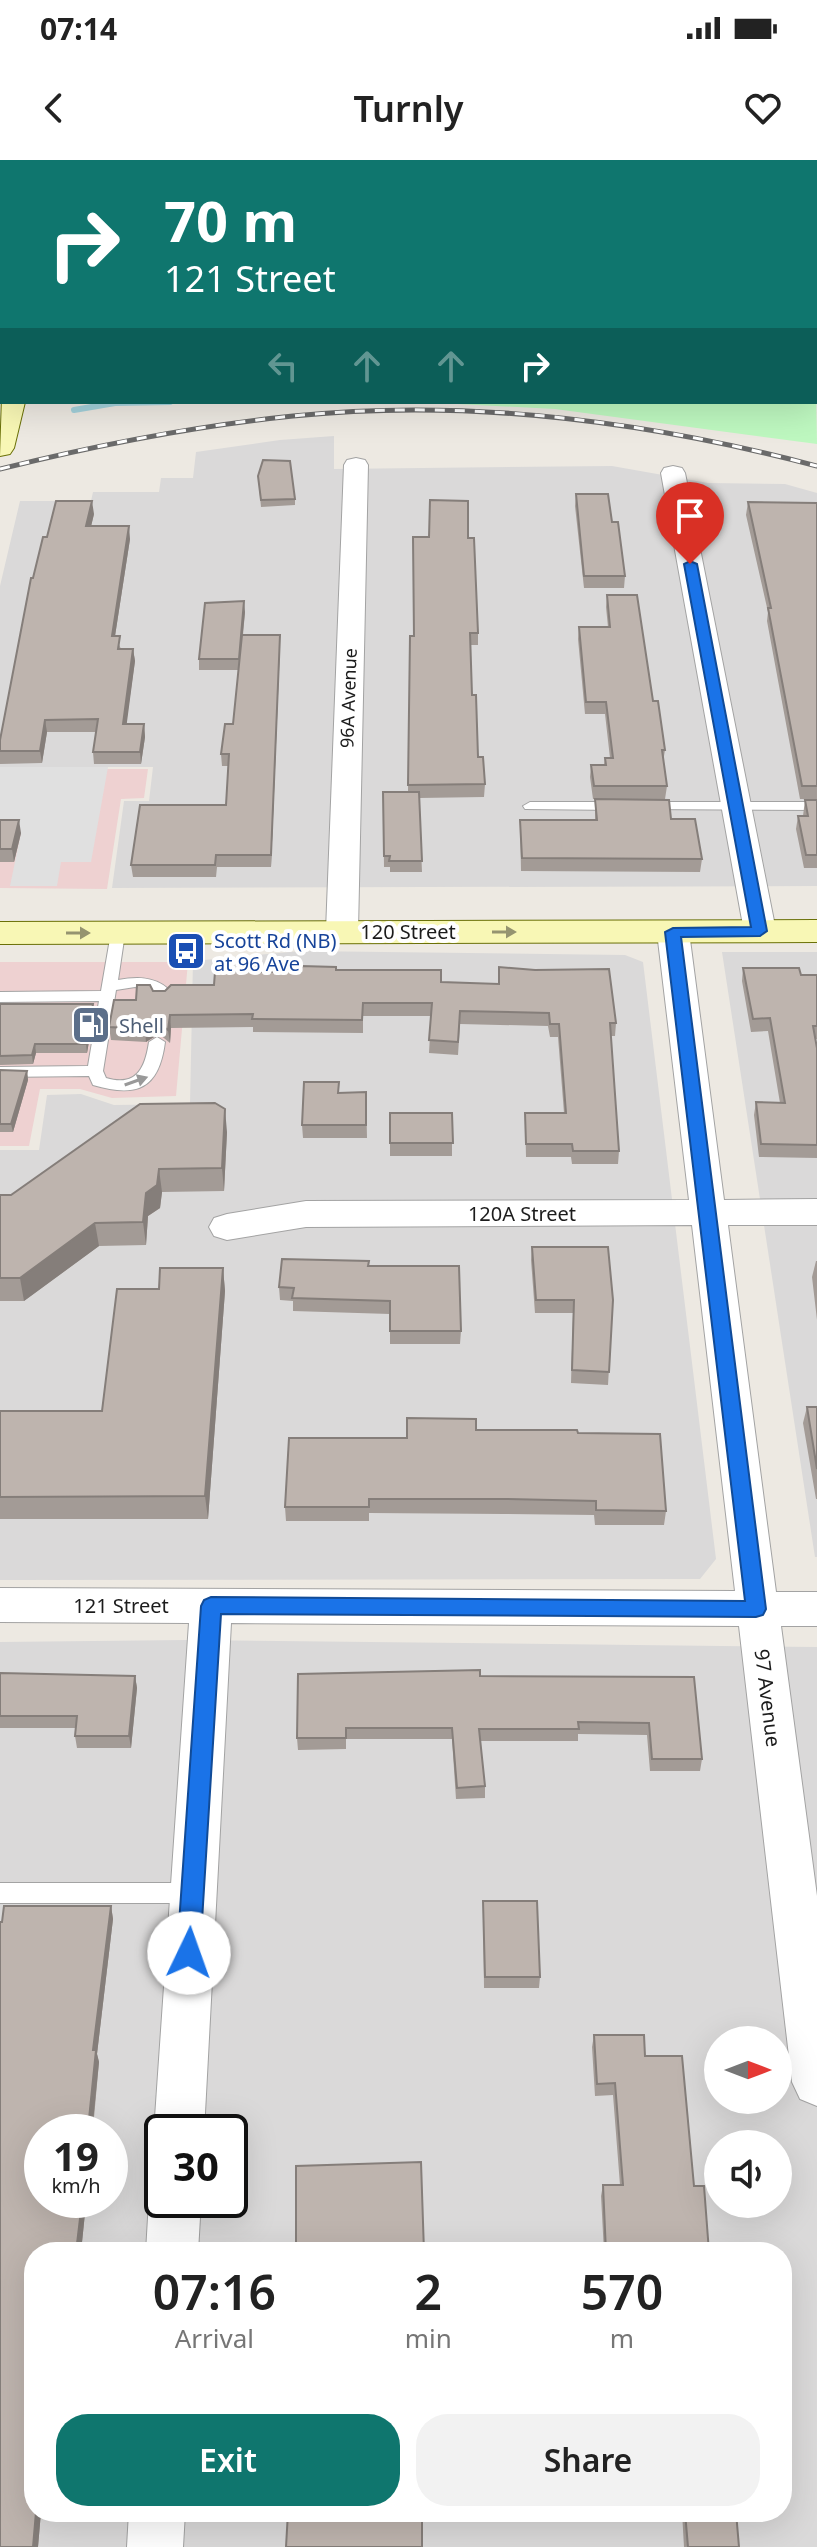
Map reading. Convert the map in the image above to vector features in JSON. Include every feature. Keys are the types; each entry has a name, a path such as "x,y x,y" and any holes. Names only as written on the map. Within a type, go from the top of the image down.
{"main road":[{"path":"0,448 11,404"},
{"name":"120 Street","path":"0,905 673,932 817,903"},
{"name":"120 Street","path":"0,933 118,933 341,918 757,917 817,931"}],"street":[{"name":"96A Avenue","path":"341,918 356,465"},
{"path":"673,473 757,917"},
{"name":"97 Avenue","path":"673,932 817,2082"},
{"name":"120A Street","path":"227,1227 306,1214 817,1212"},
{"name":"121 Street","path":"0,1605 817,1609"},
{"path":"180,2114 211,1606"},
{"path":"173,2242 174,2218"},
{"path":"155,2547 156,2522"}],"lane":[{"path":"530,806 817,806"},
{"path":"118,933 95,1071 99,1081 112,1086 135,1084 149,1076 156,1061 157,1042"},
{"path":"10,1003 109,991 138,982 159,988 161,998"},
{"path":"60,1013 62,996"},
{"path":"6,1052 1,1072 95,1071"},
{"path":"47,1072 51,1053"},
{"path":"0,1893 192,1893"}],"shaded area":[{"path":"334,436 334,469 612,466 708,483 785,484 817,493 817,886 112,888 124,801 149,801 153,767 0,767 0,586 20,501 91,501 93,492 159,492 161,478 193,478 196,452"},
{"path":"0,767 108,767 91,862 61,862 57,886 10,886 21,833 0,833"},
{"path":"0,769 148,769 144,798 121,799 107,889 0,888"},
{"path":"301,951 625,955 643,962 716,1559 700,1579 0,1580 0,1150 39,1150 47,1095 81,1094 114,1105 190,1104 193,961"},
{"path":"722,952 817,952 817,1557 815,1557"},
{"name":"Shell","path":"0,962 188,962 176,1096 112,1098 80,1089 40,1089 29,1146 0,1146"},
{"path":"186,1640 817,1647 817,2547 0,2547 0,1642"}],"green space":[{"path":"458,404 816,404 817,444 555,409"}],"building":[{"path":"263,460 290,461 295,499 261,500 258,476"},
{"path":"576,494 608,494 612,522 618,522 625,576 584,576"},
{"path":"430,500 468,501 468,538 474,538 478,633 470,633 472,695 476,695 478,757 483,757 485,784 408,785 410,636 414,636 413,537 429,537"},
{"path":"56,501 92,501 86,526 129,526 112,636 120,636 118,649 133,649 123,724 144,724 140,752 93,752 98,719 45,720 40,751 0,751 31,578 43,537 47,537"},
{"path":"748,502 817,503 817,786 802,786 768,608 771,608"},
{"path":"607,595 637,595 653,701 658,701 667,786 594,786 591,765 606,765 605,758 613,758 606,702 586,702 579,627 610,627"},
{"path":"244,601 239,659 199,659 205,603"},
{"path":"242,635 280,635 271,855 216,855 215,865 131,865 140,805 226,805 229,754 221,754 225,724 233,724"},
{"path":"383,792 419,792 422,861 389,861 390,856 384,856"},
{"path":"595,799 669,800 671,819 695,819 702,859 522,858 520,820 597,820"},
{"path":"805,800 817,800 817,855 806,855 798,816 808,816"},
{"path":"0,820 19,820 12,849 0,849"},
{"path":"301,966 336,967 336,970 441,970 441,982 499,984 499,967 609,969 616,1023 610,1023 619,1151 573,1151 572,1144 526,1144 525,1113 566,1113 559,1024 550,1024 549,1013 460,1011 458,1042 429,1040 432,1003 363,1003 362,1020 252,1019 253,1014 170,1015 168,1030 157,1022 145,1029 109,1027 114,1000 136,1000 137,985 150,985 153,991 165,991 171,985 214,985 215,972 301,972"},
{"path":"743,968 799,968 801,975 817,975 817,1026 813,1026 817,1048 817,1145 761,1144 756,1102 785,1103 770,1018 753,1019"},
{"path":"0,1004 93,1004 86,1044 35,1044 32,1055 0,1056"},
{"path":"0,1070 27,1071 11,1124 0,1124"},
{"path":"304,1082 339,1082 338,1093 366,1092 366,1125 302,1125"},
{"path":"215,1103 225,1109 222,1168 159,1169 157,1185 146,1193 143,1222 95,1223 20,1278 0,1278 0,1195 11,1195 140,1104"},
{"path":"390,1113 452,1113 453,1143 390,1143"},
{"path":"532,1247 608,1247 613,1300 609,1372 572,1370 574,1300 536,1300"},
{"path":"282,1259 369,1261 368,1266 459,1266 461,1331 390,1331 390,1301 292,1298 294,1288 279,1287"},
{"path":"160,1268 223,1268 205,1496 0,1497 0,1411 102,1411 117,1289 159,1289"},
{"path":"807,1407 817,1407 817,1469"},
{"path":"407,1418 476,1419 476,1430 660,1434 666,1511 596,1510 596,1501 505,1499 369,1499 369,1507 285,1507 289,1438 407,1438"},
{"path":"480,1670 480,1676 694,1677 702,1759 652,1759 649,1723 578,1722 579,1729 479,1729 485,1786 457,1788 452,1728 346,1728 346,1738 297,1738 298,1674"},
{"path":"0,1673 135,1676 129,1736 75,1736 77,1716 0,1716"},
{"path":"483,1901 537,1901 540,1977 485,1977"},
{"path":"4,1906 111,1906 93,2050 96,2050 90,2114 24,2114 24,2218 80,2218 77,2242 24,2242 24,2522 35,2522 33,2547 0,2547 0,1922"},
{"path":"594,2035 644,2035 645,2056 682,2056 694,2186 704,2186 704,2218 708,2242 606,2242 603,2185 623,2185 615,2083 597,2084"},
{"path":"421,2162 424,2242 296,2242 296,2166"},
{"path":"287,2522 422,2522 422,2547 286,2547"},
{"path":"686,2522 737,2522 739,2547 688,2547"}],"waterway":[{"path":"74,410 109,404"}],"railway":[{"path":"0,469 109,444 219,425 359,411 426,410 557,417 623,426 753,450 817,466"}],"place":[{"name":"Scott Rd (NB) at 96 Ave","path":"186,951"},
{"name":"Shell","path":"91,1025"}],"route":[{"path":"189,1953 211,1606 756,1609 673,932 760,931 690,564"}]}
